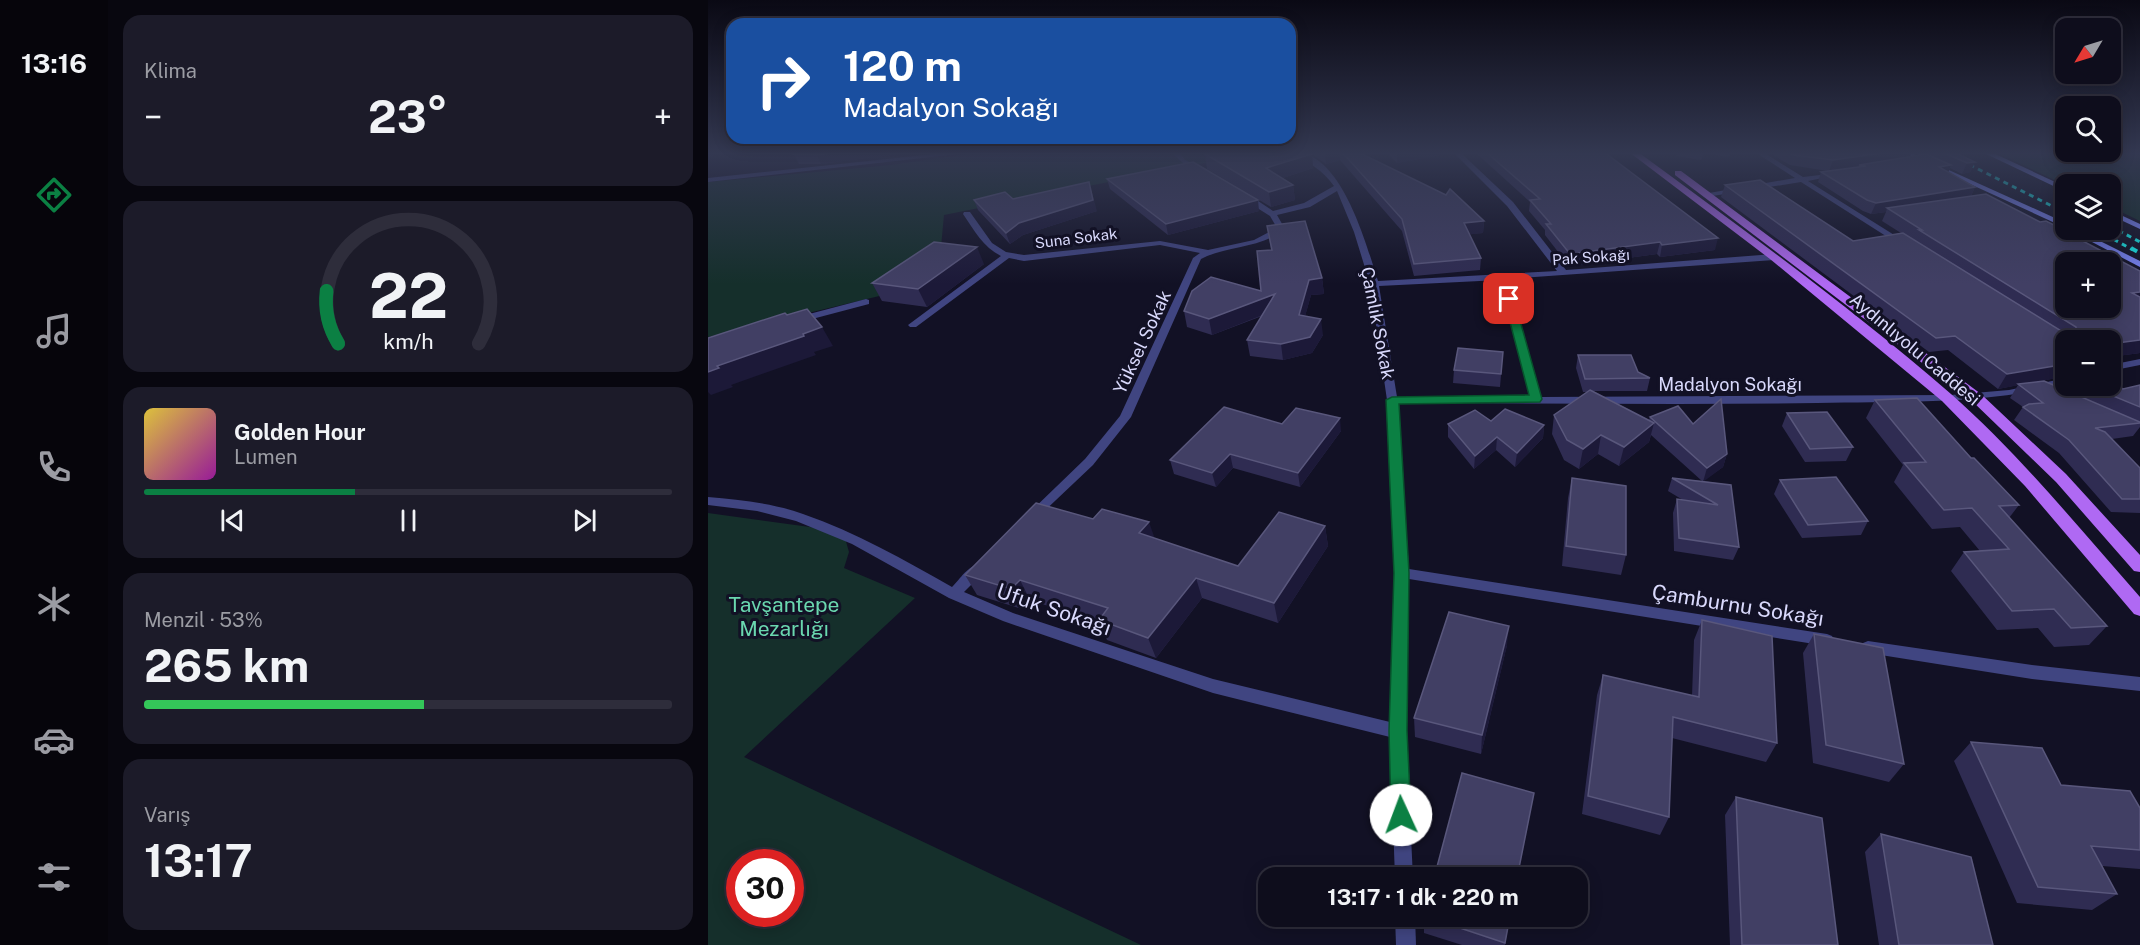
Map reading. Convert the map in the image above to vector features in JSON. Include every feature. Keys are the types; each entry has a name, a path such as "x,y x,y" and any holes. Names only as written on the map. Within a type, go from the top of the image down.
{"main road":[{"name":"Aydınlıyolu Caddesi","path":"1692,196 1774,257 1947,398 2030,482 2140,609"},
{"path":"1710,196 1976,397 2061,478 2140,566"}],"street":[{"path":"1208,252 1256,242 1281,229 1280,223 1271,214 1245,196"},
{"path":"1271,214 1307,205 1322,196"},
{"name":"Çamlık Sokak","path":"1342,196 1358,232 1374,284 1392,400 1402,573 1398,731 1404,867"},
{"path":"1502,196 1563,272"},
{"path":"1830,196 1916,252"},
{"path":"2000,196 2055,221"},
{"path":"1992,199 2004,198"},
{"path":"967,214 997,253 1006,256"},
{"path":"1866,219 1878,218"},
{"path":"2121,218 2140,227"},
{"path":"2093,240 2140,264"},
{"name":"Suna Sokak","path":"1006,256 1024,258 1160,243 1208,252"},
{"name":"Yüksel Sokak","path":"1026,522 1089,462 1125,417 1197,258 1208,252"},
{"path":"913,325 1006,256"},
{"name":"Pak Sokağı","path":"1374,284 1504,279 1563,272 1774,257"},
{"path":"1504,279 1536,399"},
{"path":"786,323 866,302"},
{"path":"2121,366 2140,362"},
{"name":"Madalyon Sokağı","path":"1392,400 1536,399 1700,402 1947,398 1976,397 2039,389 2055,384"},
{"path":"2039,389 2060,398"},
{"name":"Ufuk Sokağı","path":"708,501 758,507 799,518 857,541 954,594 1008,617 1213,686 1398,731"},
{"path":"954,594 987,561"},
{"name":"Çamburnu Sokağı","path":"1402,573 2032,672 2140,684"},
{"path":"1405,927 1406,945"}],"green space":[{"path":"708,196 1038,196 944,215 940,258 892,293 708,337"},
{"path":"2121,196 2140,196 2140,221 2121,212"},
{"name":"Tavşantepe Mezarlığı","path":"708,513 832,530 845,538 849,552 844,568 915,598 744,757 1141,945 708,945"}],"building":[{"path":"989,196 1010,196 1013,199 1026,196 1092,196 1093,200 1019,223 1006,233 974,200"},
{"path":"1129,196 1251,196 1258,200 1166,224"},
{"path":"1381,196 1458,196 1484,221 1464,223 1481,258 1414,264 1402,219"},
{"path":"1537,196 1662,196 1718,238 1662,245 1660,242 1570,254 1546,224 1551,224 1530,200 1540,199"},
{"path":"1740,196 1785,196 1853,241 1903,233 2059,330 2055,330 2055,366 2007,374 1955,336 1936,338"},
{"path":"1861,196 1919,196 1876,203"},
{"path":"1971,196 1990,196 2040,222 2046,221 2055,226 2055,240 2081,240 2104,252 2055,252 2055,314 1887,208"},
{"path":"1305,221 1322,278 1309,280 1299,315 1321,319 1310,337 1281,344 1247,340 1275,294 1209,319 1184,311 1192,291 1211,277 1261,291 1257,251 1272,250 1267,226"},
{"path":"934,242 977,247 918,289 872,283"},
{"path":"2121,261 2140,271 2140,292 2132,293 2140,297 2140,340 2121,343 2121,330 2076,330 2076,327 2061,318 2121,318"},
{"path":"807,309 822,327 803,334 804,336 717,366 719,368 708,372 708,338 785,313 787,315"},
{"path":"1458,348 1503,352 1501,374 1454,370"},
{"path":"1578,355 1631,355 1638,372 1650,378 1585,379"},
{"path":"2044,381 2055,386 2055,396 2079,396 2140,422 2095,428 2105,432 2140,468 2140,499 2122,499 2069,440 2023,407 2043,403 2018,384"},
{"path":"2140,385 2140,407 2113,396 2121,396 2121,388"},
{"path":"1590,390 1654,423 1624,447 1601,435 1583,449 1567,440 1554,415"},
{"path":"1917,398 1971,458 1974,458 2019,505 1999,506 2107,626 2071,628 2054,609 2012,611 1964,552 2009,549 1972,508 1944,510 1904,463 1926,462 1875,400"},
{"path":"1721,399 1727,454 1707,468 1650,417 1678,406 1693,424"},
{"path":"1224,407 1282,424 1296,408 1340,418 1298,473 1230,454 1212,473 1170,460"},
{"path":"1505,409 1544,425 1517,453 1497,437 1475,456 1448,424 1475,410 1491,421"},
{"path":"1827,412 1853,447 1810,449 1787,413"},
{"path":"1836,477 1868,521 1808,525 1780,480"},
{"path":"1572,478 1626,486 1626,555 1566,546"},
{"path":"1672,478 1731,485 1739,547 1679,538 1677,499 1718,505"},
{"path":"1036,503 1093,519 1102,509 1149,522 1139,533 1238,566 1279,512 1325,526 1274,603 1196,578 1148,638 1099,620 1108,608 1020,580 1011,589 965,575"},
{"path":"1449,612 1509,626 1482,735 1414,718"},
{"path":"1702,620 1772,636 1777,743 1673,717 1669,817 1588,796 1603,675 1699,697"},
{"path":"1814,634 1883,648 1904,764 1826,745"},
{"path":"1971,742 2042,748 2061,785 2130,791 2140,808 2140,850 2091,846 2117,894 2038,887"},
{"path":"1462,773 1534,793 1519,867 1437,867"},
{"path":"1736,797 1822,818 1838,945 1742,945"},
{"path":"1881,834 1971,857 1993,945 1899,945"},
{"path":"1457,927 1508,927 1505,943"}],"railway":[{"path":"2032,196 2055,208"},
{"path":"2121,232 2140,242"},
{"path":"2115,240 2133,250"},
{"path":"2131,248 2140,253"}],"route":[{"path":"1401,815 1398,731 1402,573 1392,400 1536,399 1509,299"}]}
